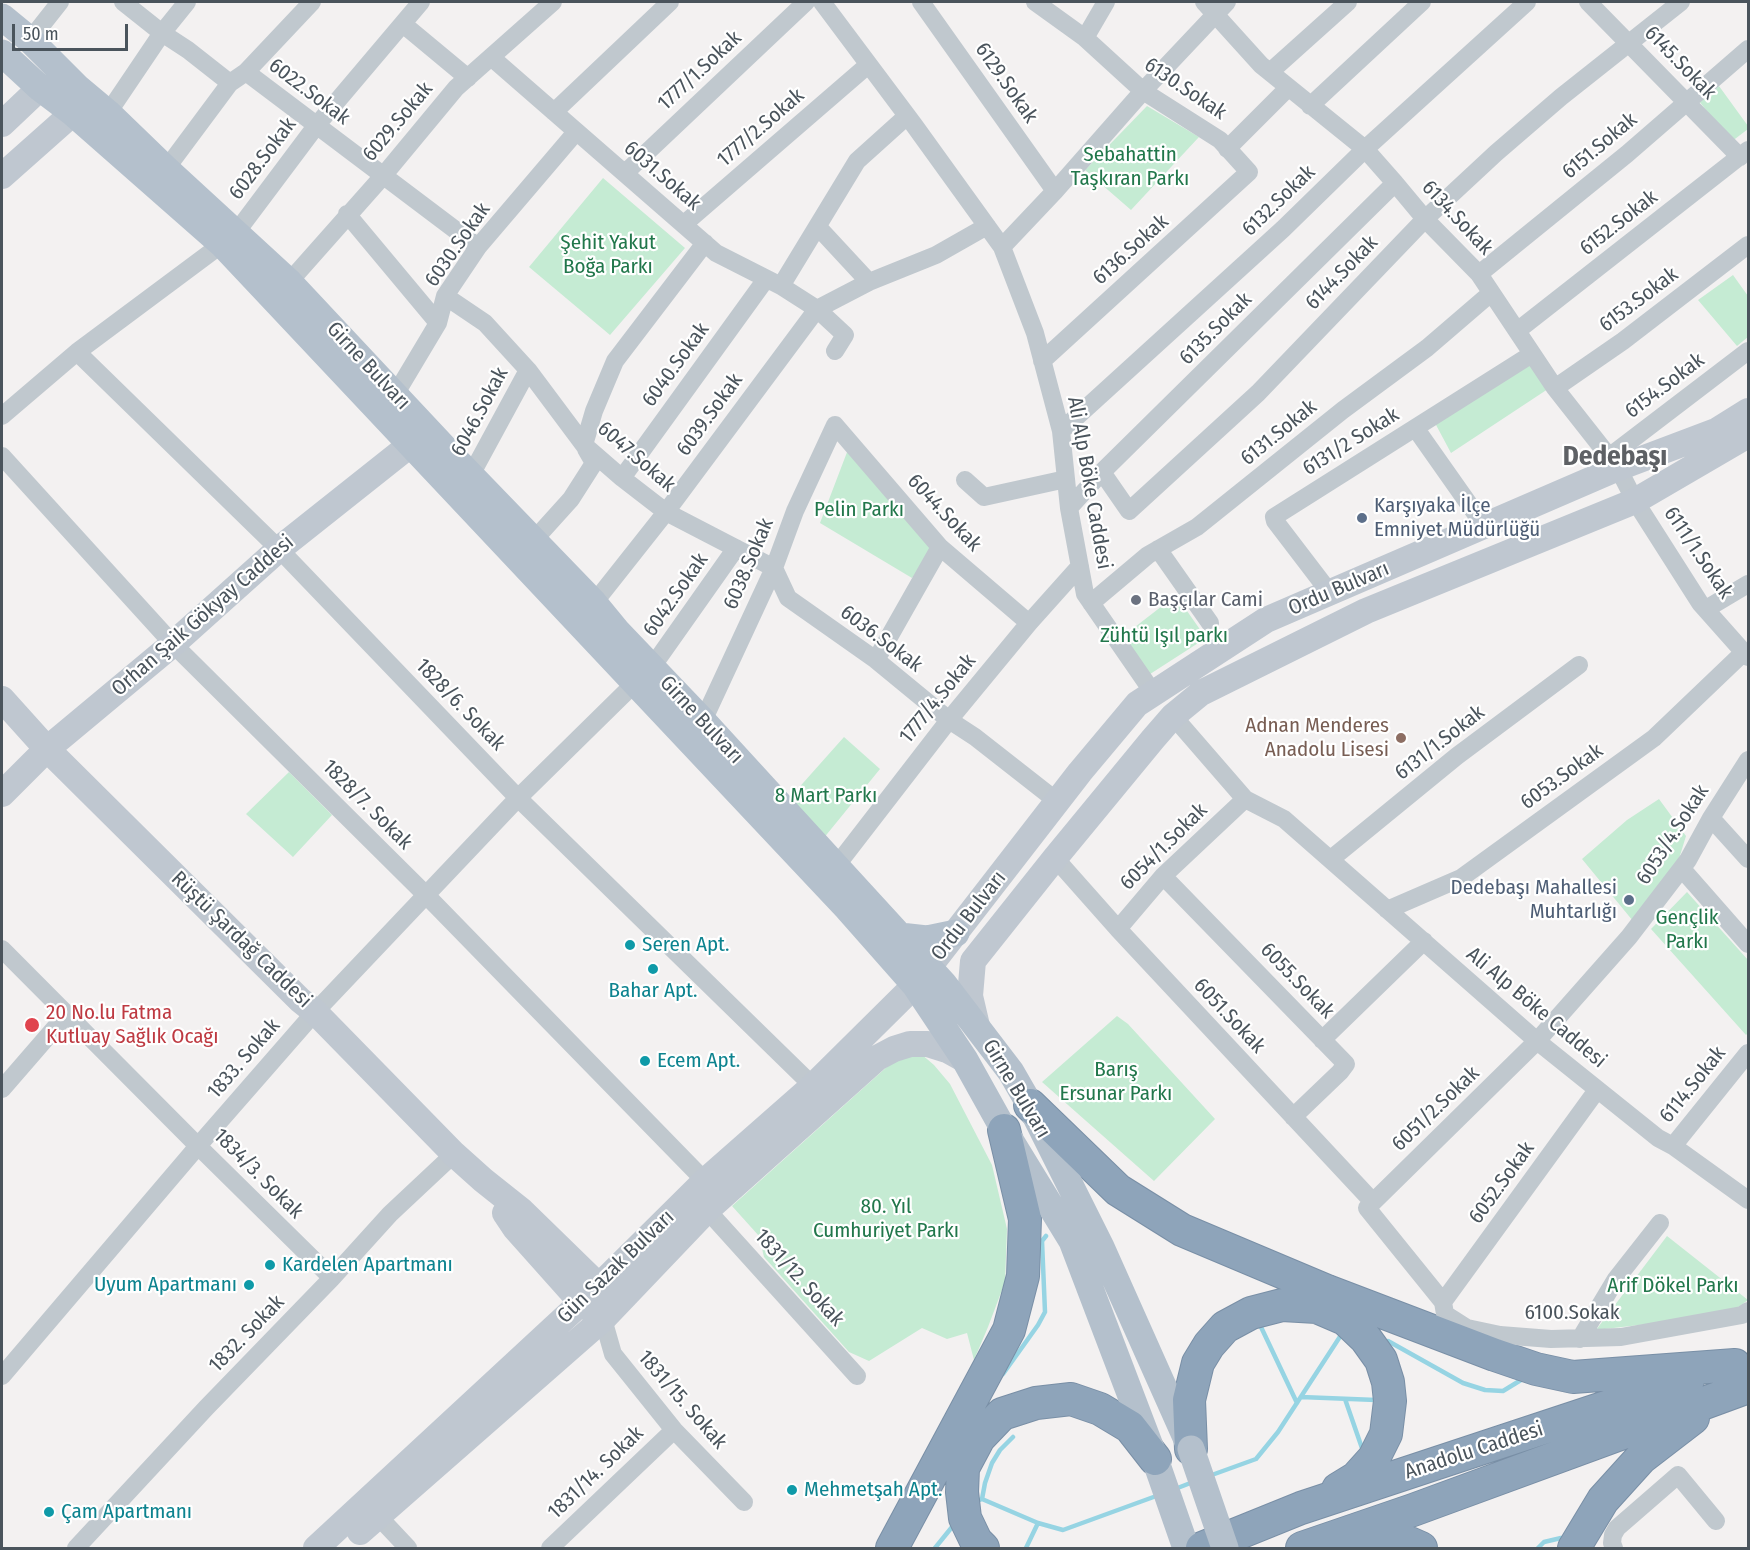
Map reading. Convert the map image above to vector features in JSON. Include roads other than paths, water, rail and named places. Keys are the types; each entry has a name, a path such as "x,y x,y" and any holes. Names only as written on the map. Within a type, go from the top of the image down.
{"highway":[{"path":"1030,1105 1118,1190 1182,1230 1327,1291 1495,1355 1536,1369 1573,1377 1742,1376"},
{"path":"892,1548 1009,1330 1023,1276 1025,1219 1004,1130"},
{"path":"1191,1449 1189,1400 1198,1363 1209,1345 1225,1328 1251,1313 1282,1305 1317,1307 1345,1319 1366,1339 1381,1360 1388,1382 1390,1401 1386,1434 1374,1458 1356,1478 1301,1508"},
{"path":"1574,1548 1604,1500 1641,1458 1742,1376"},
{"name":"Anadolu Caddesi","path":"1202,1548 1301,1508 1742,1376"},
{"name":"Anadolu Caddesi","path":"1303,1548 1425,1506 1742,1376"},
{"path":"982,1548 965,1518 962,1492 963,1468 979,1438 1002,1414 1036,1403 1071,1399 1100,1409 1130,1427 1155,1459"},
{"path":"1303,1548 1328,1545 1360,1536 1396,1537 1421,1548"}],"main road":[{"name":"Girne Bulvarı","path":"2,17 30,40 75,100 228,239 410,445 495,535 644,675 703,721 900,936 1004,1130 1072,1241 1155,1459 1186,1548"},
{"path":"2,53 40,88 75,100 2,176"},
{"path":"2,124 40,88"},
{"name":"Girne Bulvarı","path":"75,100 108,112 166,170 224,221 228,239 289,282 594,603 617,631 644,675 847,908 922,976 943,983 1011,1072 1030,1105 1101,1247 1191,1449 1225,1548"},
{"name":"Ordu Bulvarı","path":"922,976 1080,772 1137,704 1266,620 1485,527 1613,463 1716,432 1749,411"},
{"name":"Ordu Bulvarı","path":"976,1026 970,996 973,961 1054,858 1173,716 1201,693 1366,611 1635,501 1749,435"},
{"name":"Orhan Şaik Gökyay Caddesi","path":"2,794 46,749 173,644 279,549 410,445"},
{"path":"495,535 518,540 534,540"},
{"name":"Rüştü Şardağ Caddesi","path":"2,699 46,749 300,1000 315,1012 454,1154 483,1180 515,1228 590,1294 603,1319"},
{"path":"900,936 927,939 956,933"},
{"name":"Gün Sazak Bulvarı","path":"316,1548 590,1294 705,1181 813,1086 922,976"},
{"name":"Gün Sazak Bulvarı","path":"342,1548 603,1319 708,1210 878,1058 894,1049 910,1044 928,1044 947,1050 965,1060"}],"street":[{"path":"30,40 60,2"},
{"path":"123,2 230,83"},
{"path":"108,112 162,33 187,2"},
{"path":"246,72 312,2"},
{"name":"6028.Sokak","path":"2,416 77,352 228,239 316,126 421,2"},
{"name":"6029.Sokak","path":"289,282 456,88 553,2"},
{"path":"554,112 669,2"},
{"name":"1777/1.Sokak","path":"625,173 806,2"},
{"name":"Ali Alp Böke Caddesi","path":"822,2 1002,247 1035,333 1061,431 1069,508 1085,594 1154,694"},
{"name":"6129.Sokak","path":"921,2 1055,191"},
{"name":"6130.Sokak","path":"1035,2 1085,38 1143,91 1220,140 1250,172"},
{"path":"1085,38 1106,2"},
{"path":"1270,72 1348,2"},
{"path":"1310,106 1422,2"},
{"name":"6132.Sokak","path":"1061,431 1527,2"},
{"name":"6144.Sokak","path":"1102,472 1129,511 1258,393 1425,219 1496,153 1561,97 1681,2"},
{"name":"6145.Sokak","path":"1591,3 1687,101 1744,154"},
{"path":"1002,247 1055,191 1216,5"},
{"name":"6134.Sokak","path":"1216,5 1261,65 1365,149 1425,219 1479,274 1555,388 1613,463 1635,501"},
{"path":"403,24 468,78"},
{"name":"6151.Sokak","path":"1479,274 1627,154 1749,49"},
{"name":"6031.Sokak","path":"491,57 716,253 774,282 816,309"},
{"name":"1777/2.Sokak","path":"684,224 868,65"},
{"name":"6022.Sokak","path":"166,170 230,83 246,72 478,247"},
{"path":"1227,149 1288,88"},
{"name":"6040.Sokak","path":"622,478 818,227 857,161 907,116"},
{"name":"6030.Sokak","path":"395,395 438,323 445,297 478,247 576,132"},
{"name":"6152.Sokak","path":"1517,331 1744,154"},
{"name":"6136.Sokak","path":"1042,361 1250,172"},
{"name":"6135.Sokak","path":"1069,508 1102,472 1395,183"},
{"path":"347,214 438,323"},
{"name":"6039.Sokak","path":"594,603 666,512 816,309 869,282 936,255 987,226"},
{"path":"818,227 869,282"},
{"path":"534,540 571,499 594,463 584,445 594,411 615,361 705,243"},
{"name":"6153.Sokak","path":"1555,388 1623,341 1749,245"},
{"name":"6131.Sokak","path":"1091,603 1148,555 1197,527 1343,410 1427,348 1491,292"},
{"name":"6047.Sokak","path":"445,297 485,323 528,370 584,445 622,478 666,512 774,568"},
{"path":"816,309 845,335 835,351"},
{"name":"6154.Sokak","path":"1613,463 1749,351"},
{"name":"1828/6. Sokak","path":"77,352 279,549 518,798 813,1086"},
{"name":"6131/2 Sokak","path":"1330,593 1274,517 1532,354"},
{"name":"6046.Sokak","path":"471,475 528,370"},
{"name":"6044.Sokak","path":"835,425 940,547 1029,623"},
{"name":"6038.Sokak","path":"703,721 774,568 795,511 835,425"},
{"path":"1416,429 1485,527"},
{"name":"1828/7. Sokak","path":"2,456 173,644 426,895 705,1181"},
{"path":"965,480 984,497 1066,479"},
{"name":"6111/1.Sokak","path":"1635,501 1700,603 1746,654"},
{"path":"876,660 940,547"},
{"name":"6042.Sokak","path":"644,675 736,548"},
{"path":"1158,549 1210,623"},
{"name":"1777/4.Sokak","path":"837,865 949,720 1029,623 1080,567"},
{"name":"6036.Sokak","path":"774,568 788,598 876,660 949,720 975,737 1058,802"},
{"path":"1706,609 1749,584"},
{"name":"6053.Sokak","path":"1387,910 1470,872 1654,738 1746,654"},
{"name":"6131/1.Sokak","path":"1331,859 1457,756 1579,665"},
{"name":"1833. Sokak","path":"2,1376 315,1012 518,798 644,675"},
{"name":"Ali Alp Böke Caddesi","path":"1173,716 1245,799 1284,819 1537,1041 1658,1138 1673,1146 1749,1200"},
{"name":"6053/4.Sokak","path":"1537,1041 1629,937 1682,869 1711,818 1749,760"},
{"name":"6054/1.Sokak","path":"1118,929 1163,876 1245,799"},
{"path":"1711,818 1749,859"},
{"name":"6051.Sokak","path":"1054,858 1293,1117 1370,1205"},
{"path":"1682,869 1749,944"},
{"name":"6055.Sokak","path":"1163,876 1346,1064 1293,1117"},
{"path":"1323,1040 1424,941"},
{"name":"1834/3. Sokak","path":"2,949 332,1278"},
{"path":"2,1089 67,1014"},
{"name":"6051/2.Sokak","path":"1370,1205 1537,1041"},
{"name":"6114.Sokak","path":"1673,1146 1749,1053"},
{"name":"6052.Sokak","path":"1443,1302 1597,1090"},
{"name":"1832. Sokak","path":"76,1548 390,1214 454,1154"},
{"name":"6100.Sokak","path":"1370,1205 1443,1302 1445,1314 1467,1328 1508,1335 1580,1339 1621,1337 1742,1315 1749,1311"},
{"name":"1831/12. Sokak","path":"708,1210 856,1376"},
{"path":"1580,1339 1616,1279 1660,1223"},
{"name":"1831/15. Sokak","path":"603,1319 613,1354 674,1430 744,1502"},
{"name":"1831/14. Sokak","path":"550,1548 674,1430"},
{"path":"1614,1548 1613,1535 1617,1528 1678,1475 1716,1521"},
{"path":"378,1515 408,1548"}],"waterway":[{"path":"1003,1374 1045,1312 1042,1241 1046,1236"},
{"path":"1261,1327 1297,1403"},
{"path":"1209,1476 1256,1459 1278,1432 1343,1332"},
{"path":"1388,1341 1463,1383 1485,1390 1503,1391 1521,1380"},
{"path":"1301,1397 1376,1400"},
{"path":"1345,1399 1363,1451"},
{"path":"982,1499 992,1463 1000,1450 1013,1437"},
{"path":"1175,1489 1193,1482"},
{"path":"977,1501 982,1499 1038,1523 1063,1530 1159,1495"},
{"path":"1026,1548 1038,1523"},
{"path":"935,1548 952,1527"},
{"path":"1538,1548 1544,1542 1561,1538"}],"place":[{"name":"Karşıyaka İlçe Emniyet Müdürlüğü","path":"1362,518"},
{"name":"Başçılar Cami","path":"1136,600"},
{"name":"Adnan Menderes Anadolu Lisesi","path":"1401,738"},
{"name":"Dedebaşı Mahallesi Muhtarlığı","path":"1629,900"},
{"name":"Seren Apt.","path":"630,945"},
{"name":"Bahar Apt.","path":"653,969"},
{"name":"20 No.lu Fatma Kutluay Sağlık Ocağı","path":"32,1025"},
{"name":"Ecem Apt.","path":"645,1061"},
{"name":"Kardelen Apartmanı","path":"270,1265"},
{"name":"Uyum Apartmanı","path":"249,1285"},
{"name":"Mehmetşah Apt.","path":"792,1490"},
{"name":"Çam Apartmanı","path":"49,1512"}],"district":[{"name":"Dedebaşı","path":"1615,457"}],"park label":[{"name":"Sebahattin Taşkıran Parkı","path":"1130,167"},
{"name":"Şehit Yakut Boğa Parkı","path":"608,255"},
{"name":"Pelin Parkı","path":"859,510"},
{"name":"Zühtü Işıl parkı","path":"1164,636"},
{"name":"8 Mart Parkı","path":"826,796"},
{"name":"Gençlik Parkı","path":"1687,930"},
{"name":"Barış Ersunar Parkı","path":"1116,1082"},
{"name":"80. Yıl Cumhuriyet Parkı","path":"886,1219"},
{"name":"Arif Dökel Parkı","path":"1673,1286"}]}
